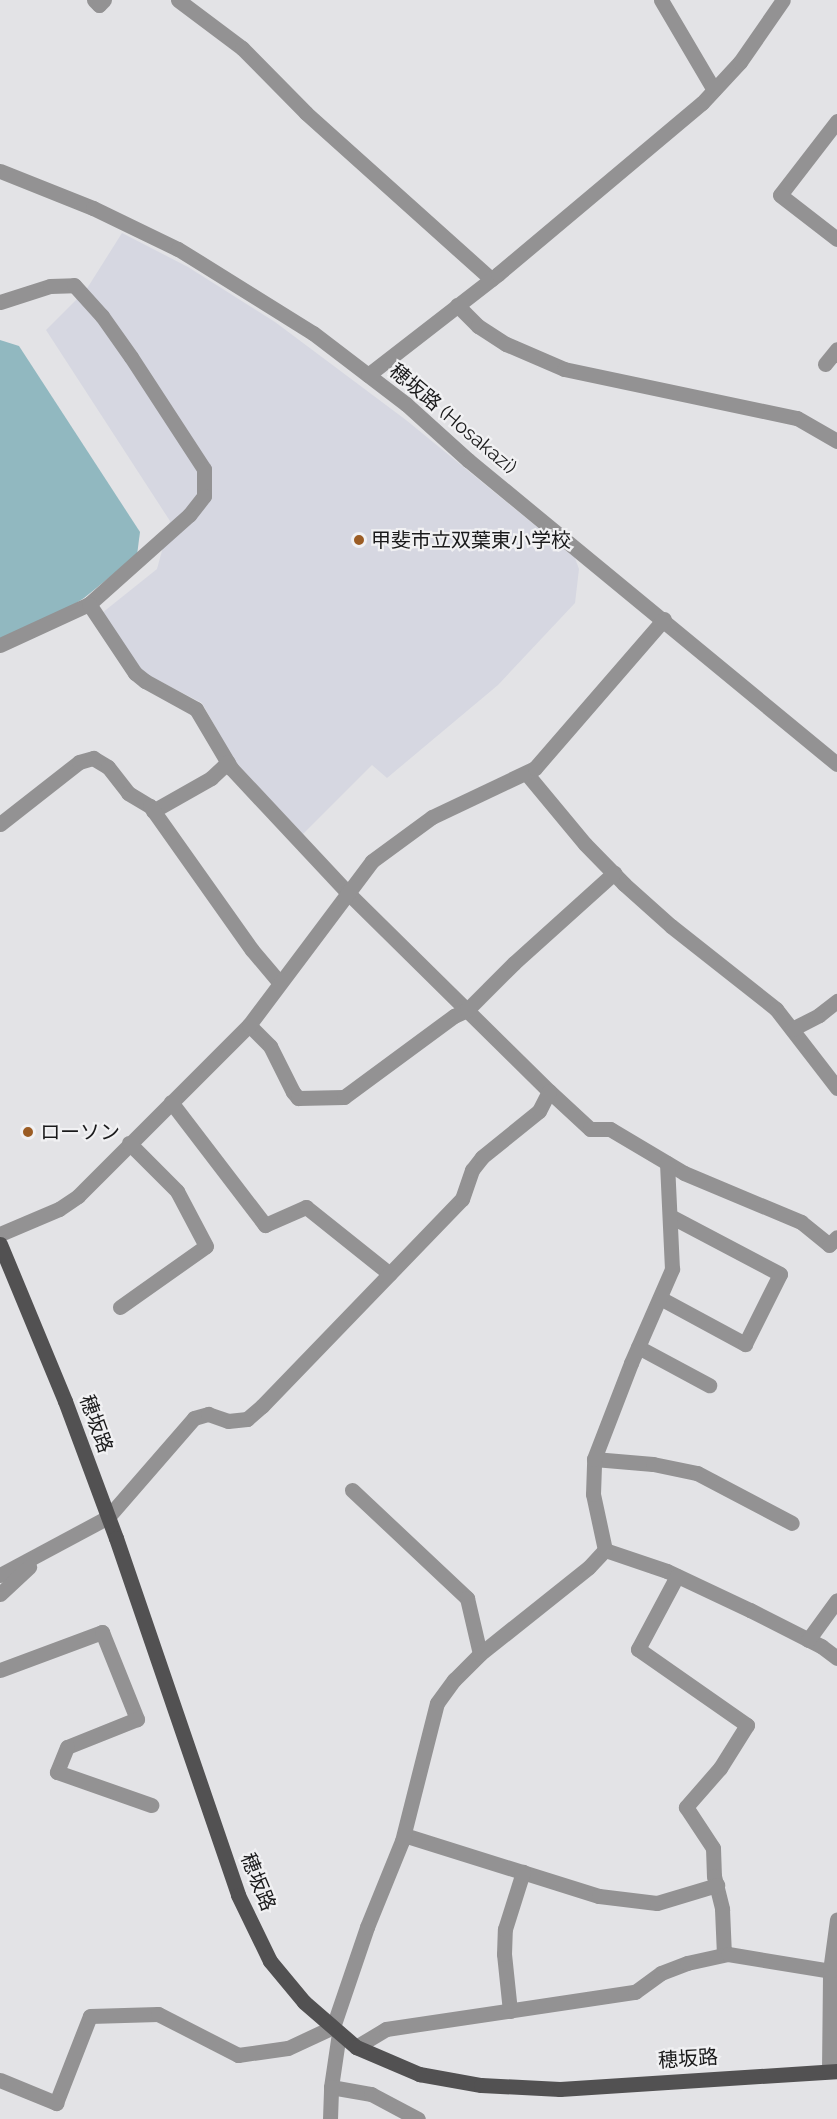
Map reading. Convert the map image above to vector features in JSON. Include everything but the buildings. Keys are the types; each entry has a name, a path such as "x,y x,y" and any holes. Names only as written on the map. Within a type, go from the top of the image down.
{"main road":[{"name":"穂坂路","path":"0,1244 61,1390 108,1517 238,1895 270,1961 304,2002 356,2047 419,2074 481,2085 560,2089 833,2071"}],"street":[{"path":"94,0 99,5 104,0"},
{"path":"177,0 242,48 306,113 491,279"},
{"path":"661,0 714,90"},
{"path":"368,375 598,192 714,90 740,62 783,0"},
{"path":"837,121 780,195 837,239"},
{"name":"穂坂路 (Hosakazi)","path":"0,171 93,208 178,249 313,333 368,375 837,764"},
{"path":"0,302 50,286 74,285 102,316 132,357 204,469 204,496 189,515 90,604 0,645"},
{"path":"458,305 478,326 506,344 554,365 797,418 837,441"},
{"path":"825,364 837,349"},
{"path":"90,604 135,672 145,681 196,709 228,762 347,892 590,1129 610,1129 684,1173 801,1222 829,1245 837,1237"},
{"path":"0,1234 59,1209 78,1196 249,1025 372,861 432,817 535,768 664,619"},
{"path":"0,824 79,762 93,758 108,766 128,793 153,811 252,950 280,983"},
{"path":"153,811 211,778 228,762"},
{"path":"526,773 585,844 614,873 672,926 753,988 776,1009 837,1088"},
{"path":"249,1025 270,1046 298,1098 345,1097 454,1016 467,1010 514,963 614,873"},
{"path":"792,1029 819,1015 837,1001"},
{"path":"0,1575 108,1517 194,1418 208,1414 228,1421 247,1419 262,1406 462,1199 472,1170 482,1157 539,1111 549,1091"},
{"path":"171,1102 265,1225 306,1207 390,1274"},
{"path":"120,1307 206,1246 177,1191 129,1143"},
{"path":"605,1550 593,1494 594,1459 638,1347 672,1269 667,1163"},
{"path":"660,1298 745,1344 780,1274 670,1216"},
{"path":"638,1347 709,1385"},
{"path":"594,1459 653,1464 697,1473 738,1492 792,1523"},
{"path":"352,1490 467,1598 480,1654"},
{"path":"0,1594 11,1581 57,1544"},
{"path":"605,1550 677,1576 808,1640 837,1658"},
{"path":"330,2119 336,2030 367,1927 404,1835 437,1703 454,1680 480,1654 589,1567 605,1550"},
{"path":"677,1576 638,1648 747,1725 720,1768 686,1807 712,1848 722,1909 724,1954"},
{"path":"808,1640 837,1600"},
{"path":"0,1670 102,1632 137,1719 67,1747 57,1772 151,1805"},
{"path":"404,1835 599,1896 657,1903 717,1885"},
{"path":"510,2011 504,1954 505,1929 523,1872"},
{"path":"833,2071 837,1919"},
{"path":"356,2047 386,2029 635,1992 661,1973 687,1963 724,1954 834,1971"},
{"path":"0,2080 56,2103 90,2016 158,2014 238,2055 288,2048 336,2030"},
{"path":"331,2087 371,2094 418,2119"}],"shaded area":[{"name":"甲斐市立双葉東小学校","path":"122,233 188,267 275,322 406,420 575,558 579,569 575,603 498,685 387,778 372,765 303,834 235,762 202,703 142,672 102,613 157,569 170,521 46,330 86,290"}],"water":[{"path":"0,340 19,346 140,532 137,555 84,598 0,652"}],"place":[{"name":"甲斐市立双葉東小学校","path":"359,540"},
{"name":"ローソン","path":"28,1132"}]}
